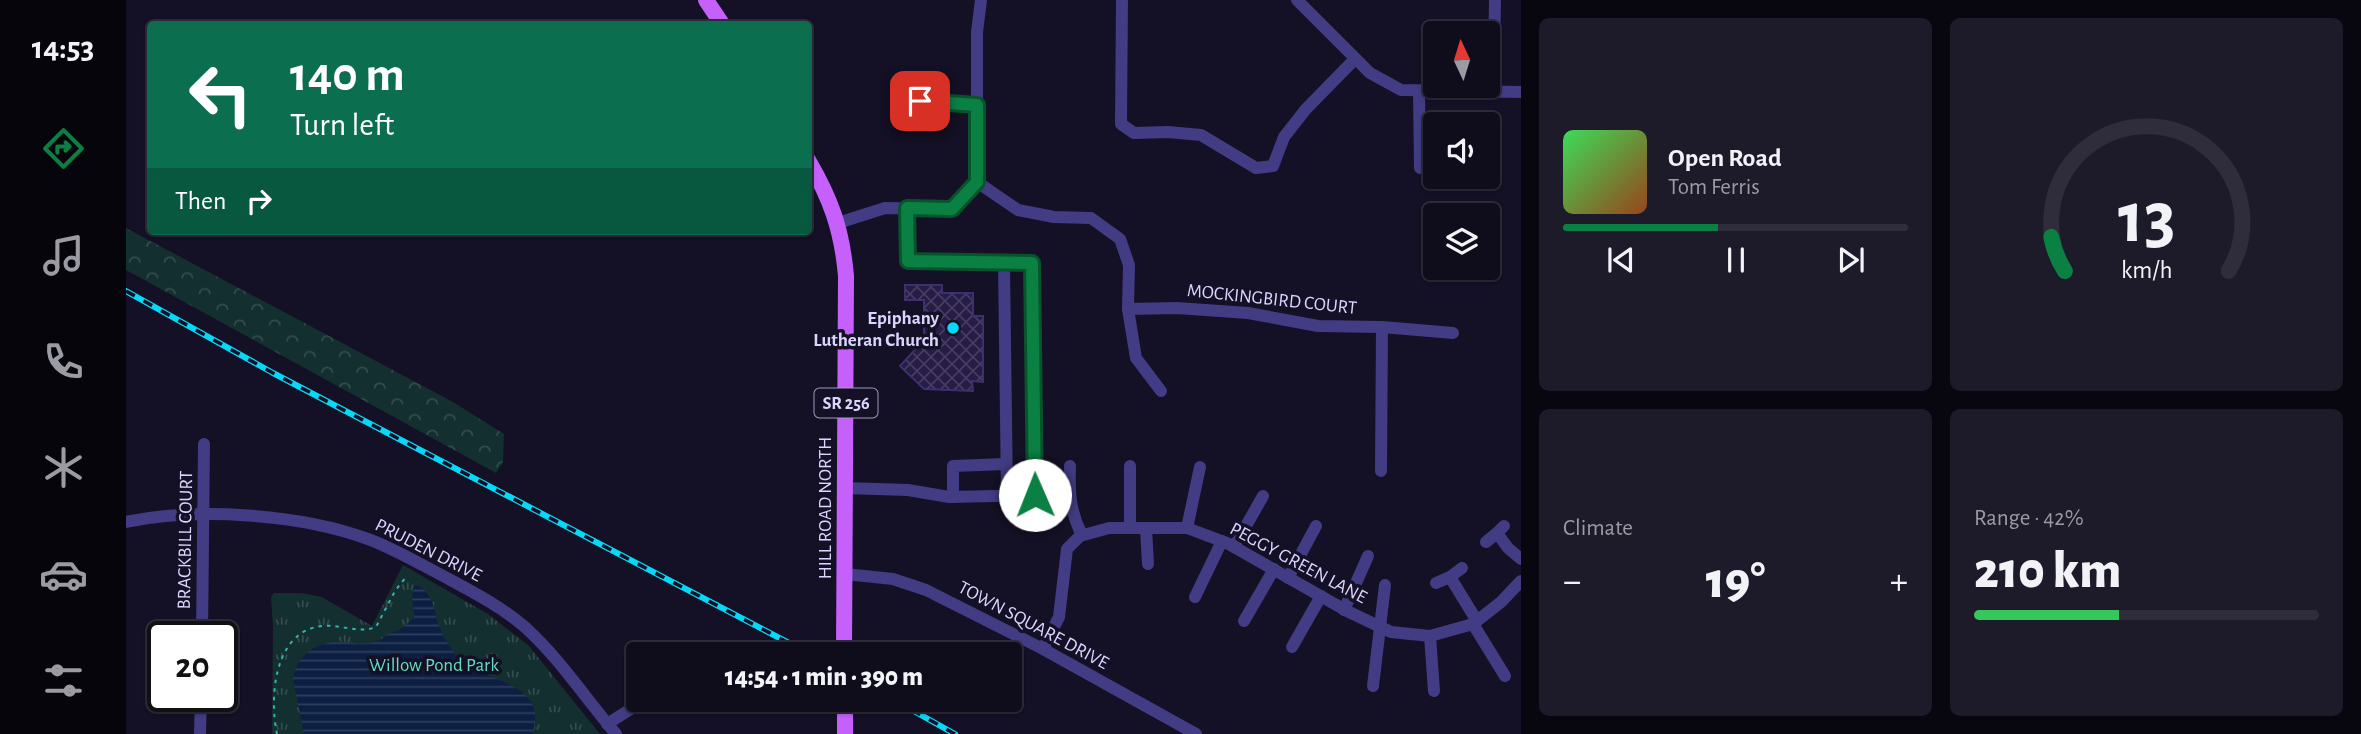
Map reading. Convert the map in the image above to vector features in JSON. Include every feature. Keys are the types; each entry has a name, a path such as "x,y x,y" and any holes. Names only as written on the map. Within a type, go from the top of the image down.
{"main road":[{"path":"706,0 720,21"},
{"name":"HILL ROAD NORTH","path":"812,167 829,198 838,223 846,275 844,642"},
{"path":"845,712 845,734"}],"street":[{"path":"838,223 869,212 907,208 952,209 977,182 977,32 981,0"},
{"path":"1122,0 1121,124 1134,133 1201,135 1256,168 1273,166 1284,137 1306,109 1355,59"},
{"path":"1298,0 1370,73 1401,90 1423,92"},
{"path":"1495,0 1495,21"},
{"path":"1419,92 1420,168"},
{"path":"1500,92 1521,92"},
{"path":"920,101 977,105"},
{"path":"977,182 1018,210 1091,218 1120,239 1129,264 1128,309 1136,358 1161,391"},
{"path":"845,488 908,490 953,497 1035,495 1032,263 908,261 907,208"},
{"path":"1004,263 1007,495"},
{"name":"MOCKINGBIRD COURT","path":"1128,309 1177,308 1248,313 1318,326 1382,327 1453,333"},
{"path":"1381,471 1382,327"},
{"name":"BRACKBILL COURT","path":"202,621 204,444"},
{"path":"953,497 953,466 1006,464"},
{"path":"1043,649 1059,617 1067,549 1082,535 1072,513 1069,497 1070,466"},
{"path":"1129,466 1130,528"},
{"path":"1187,528 1200,467"},
{"path":"1195,597 1228,544 1263,496"},
{"name":"PRUDEN DRIVE","path":"126,522 203,514 310,523 385,546 483,598 524,627 555,659 616,734"},
{"path":"1288,578 1316,526"},
{"name":"PEGGY GREEN LANE","path":"1082,535 1109,528 1187,528 1228,544 1345,610 1391,632 1430,635 1475,622 1516,596 1521,581"},
{"path":"1146,528 1148,564"},
{"path":"1486,542 1500,529 1508,548 1521,559"},
{"path":"1345,610 1368,556"},
{"path":"1436,583 1462,568"},
{"path":"1244,621 1274,569"},
{"name":"TOWN SQUARE DRIVE","path":"845,574 893,579 964,607 1196,734"},
{"path":"1450,577 1505,676"},
{"path":"1373,686 1385,585"},
{"path":"1292,647 1321,596"},
{"path":"1430,635 1434,691"},
{"path":"200,734 201,712"},
{"path":"607,723 626,712"}],"path":[{"path":"277,734 275,695 279,665 291,642 316,627 369,629 376,626 406,577"}],"green space":[{"path":"126,228 453,402 504,434 503,462 496,473 126,270"},
{"name":"Willow Pond Park","path":"403,565 488,614 529,646 600,734 272,734 271,597 274,593 302,593 322,597 372,626"}],"water":[{"path":"415,585 429,595 442,633 462,661 525,694 532,704 535,717 532,734 304,734 293,679 305,655 327,643 371,643 398,631 414,618 412,599"}],"building":[{"name":"Epiphany Lutheran Church","path":"905,285 942,285 942,293 973,293 973,316 983,316 983,382 972,381 973,391 924,389 900,366 924,340 924,300 905,300"}],"railway":[{"path":"126,291 273,373 787,642"},
{"path":"916,712 955,734"}],"place":[{"name":"Epiphany Lutheran Church","path":"953,328"}],"route":[{"path":"920,101 977,105 977,182 952,209 907,208 908,261 1032,263 1035,495"}]}
